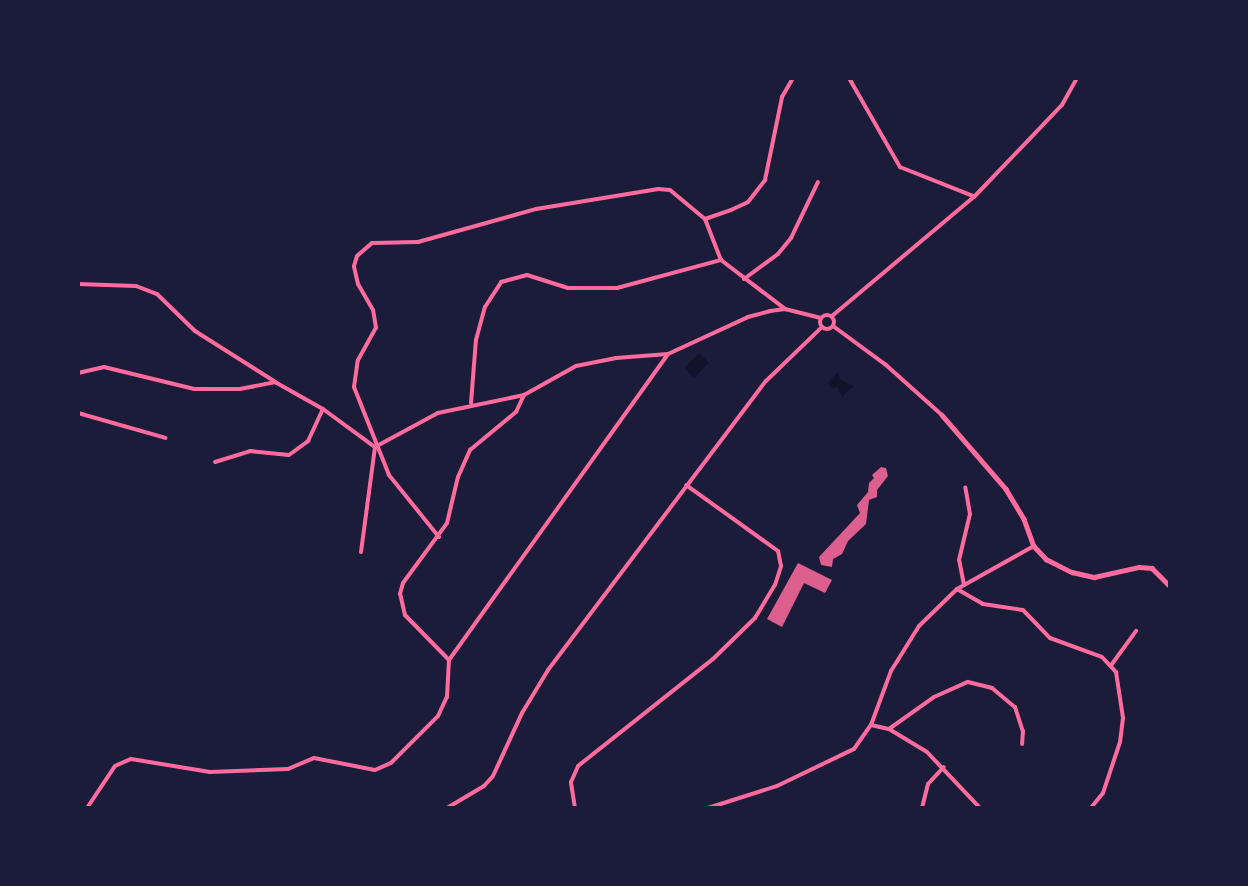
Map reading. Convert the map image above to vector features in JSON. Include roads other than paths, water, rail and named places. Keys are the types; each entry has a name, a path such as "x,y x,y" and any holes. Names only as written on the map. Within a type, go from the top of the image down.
{"street":[{"path":"705,219 748,202 758,192 771,162 783,97 793,78"},
{"path":"849,78 900,167 974,197"},
{"path":"832,316 974,197 1062,105 1077,78"},
{"path":"744,279 778,254 791,238 818,182"},
{"path":"439,537 389,475 375,447 354,387 358,360 376,328 373,310 358,284 354,266 363,248 383,242 418,242 536,209 657,189 670,190 705,219 721,260 785,309 820,318"},
{"path":"471,403 471,362 476,340 485,307 501,282 527,275 567,288 607,289 721,260"},
{"path":"78,284 136,286 157,294 195,331 275,382 323,409 375,447"},
{"path":"375,447 438,412 471,403 524,395 576,366 616,357 669,354 748,317 785,309"},
{"path":"820,318 825,314 832,316"},
{"path":"832,316 833,326"},
{"path":"820,318 822,327"},
{"path":"447,808 484,786 493,776 533,693 686,484 766,381 822,327 833,326 886,365 942,415 1006,489 1024,519 1034,546 1046,559 1072,572 1094,577 1139,567 1152,568 1170,586"},
{"path":"87,808 115,766 131,759 210,772 288,769 314,759 375,770 391,763 412,746 438,716 447,697 449,660 669,354"},
{"path":"78,373 104,367 194,389 240,390 275,382"},
{"path":"449,660 405,615 400,594 403,584 439,537 470,450 516,412 524,395"},
{"path":"214,462 250,451 289,454 308,441 323,409"},
{"path":"78,413 166,438"},
{"path":"361,552 375,447"},
{"path":"575,808 572,782 578,766 713,659 754,618 775,585 781,566 778,551 686,484"},
{"path":"963,585 959,560 970,514 964,487"},
{"path":"708,808 777,786 839,759 854,749 871,725 905,645 937,606 963,585 1034,546"},
{"path":"957,589 983,604 1023,610 1050,638 1112,664 1120,685 1123,718 1112,770 1103,793 1091,808"},
{"path":"1112,664 1136,631"},
{"path":"889,729 934,697 968,682 992,688 1015,707 1023,731 1022,744"},
{"path":"871,725 889,729 944,767 980,808"},
{"path":"922,808 928,784 944,767"}]}
